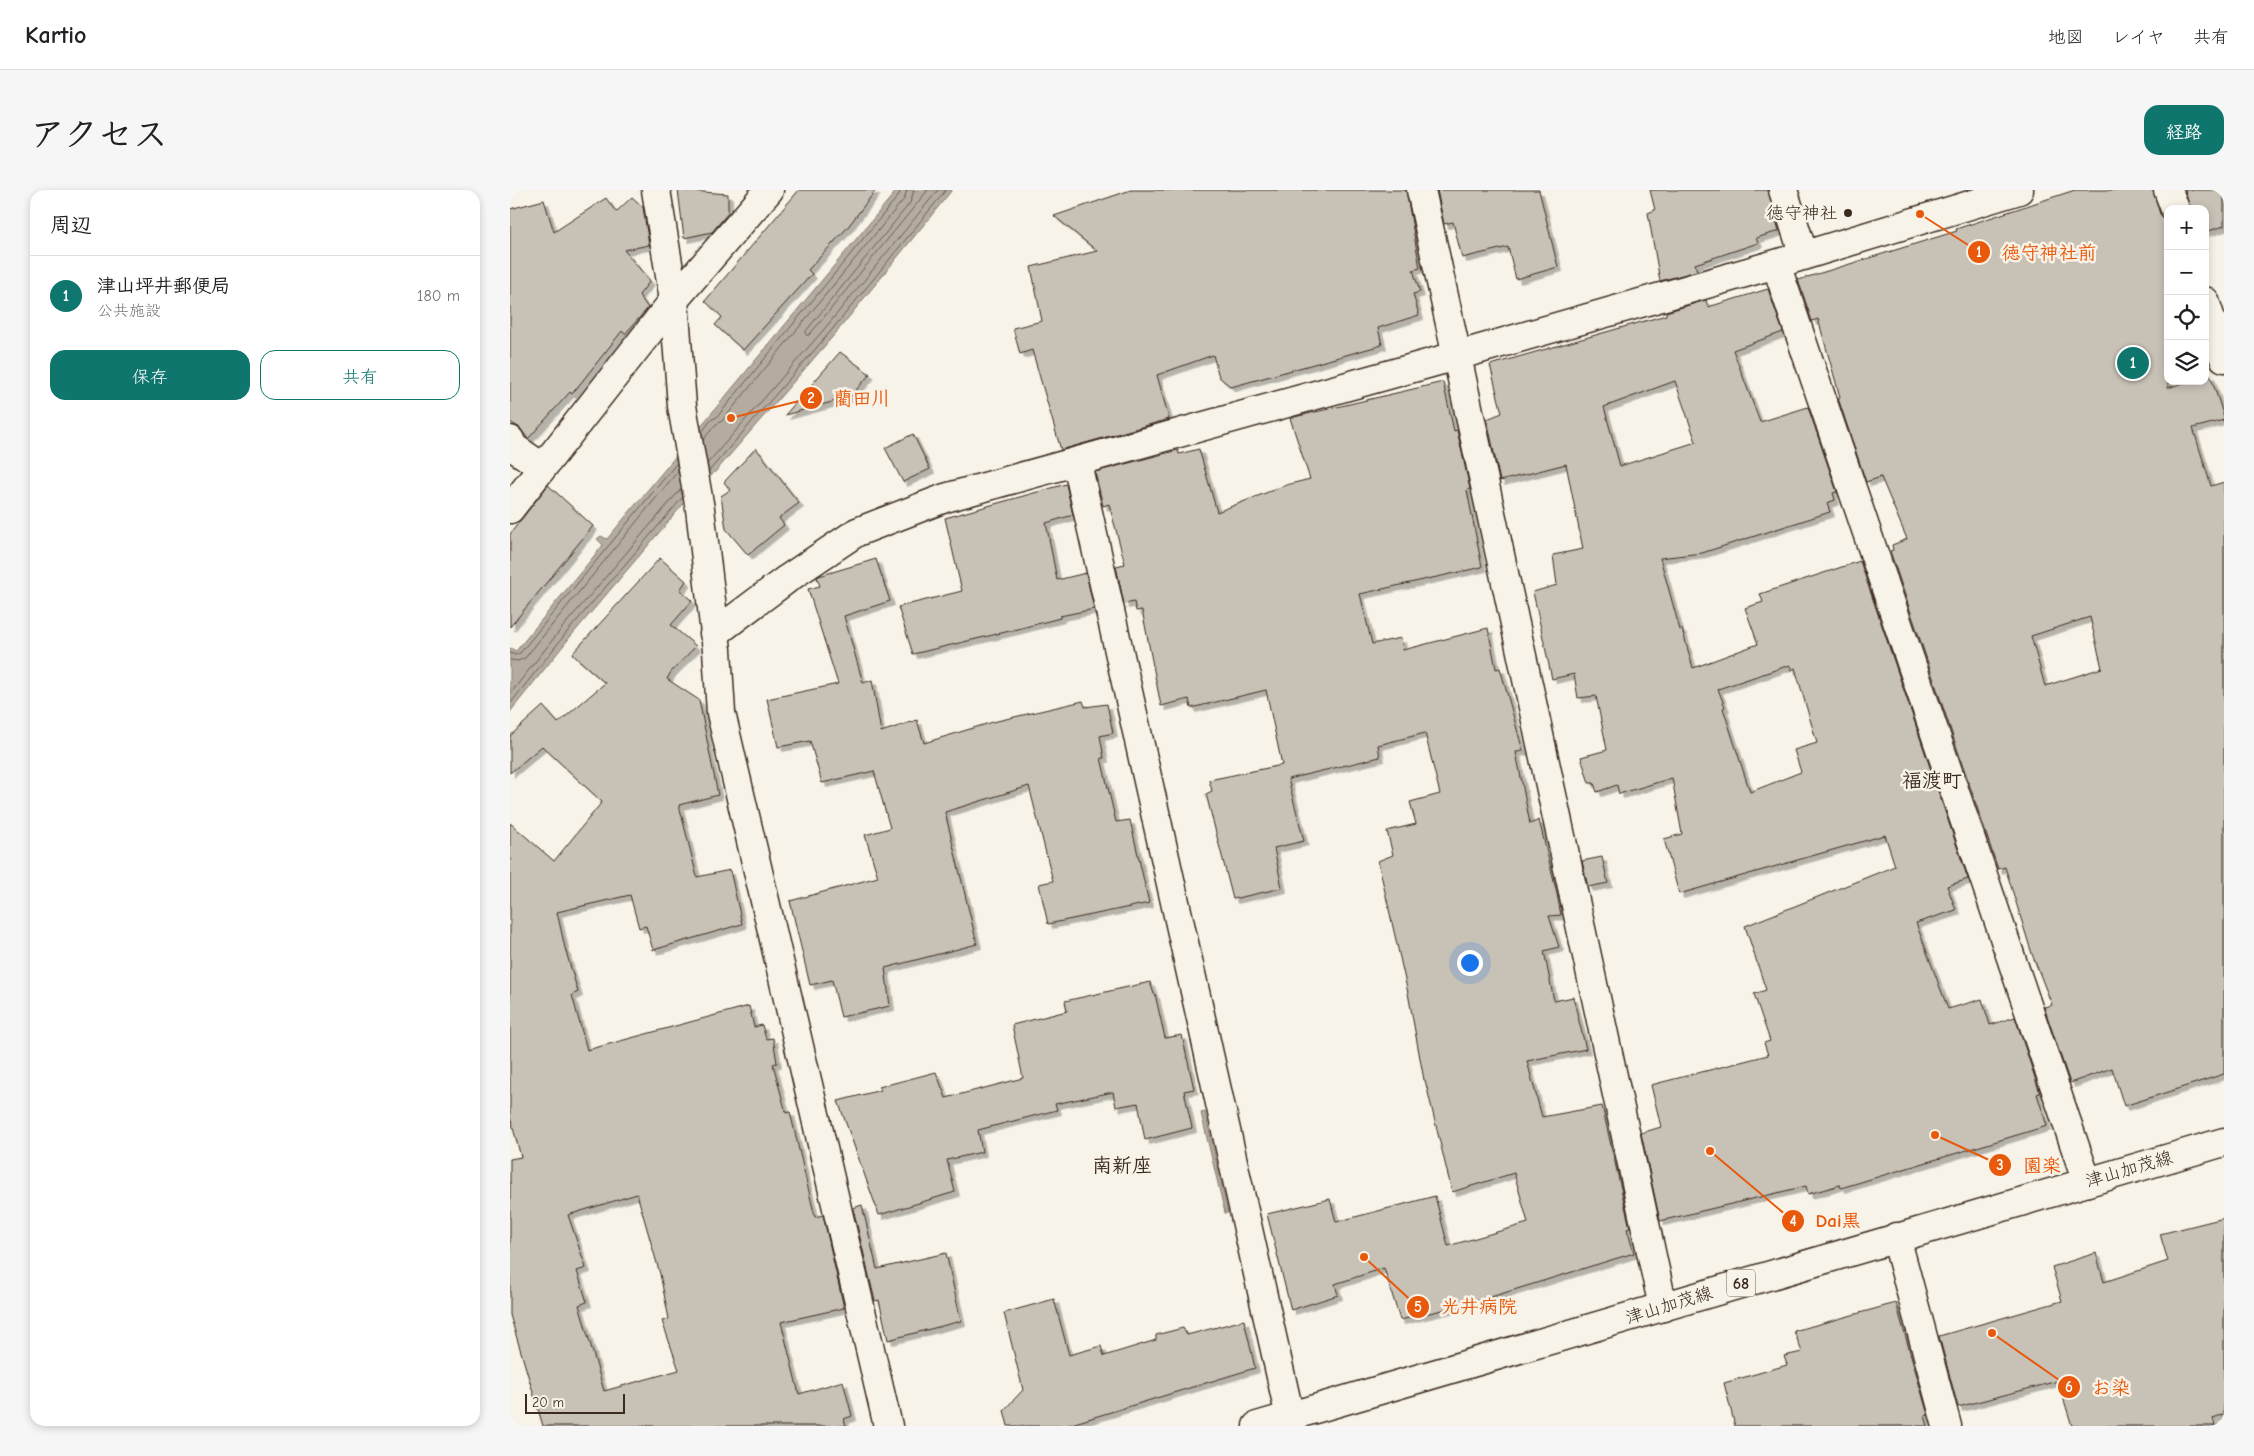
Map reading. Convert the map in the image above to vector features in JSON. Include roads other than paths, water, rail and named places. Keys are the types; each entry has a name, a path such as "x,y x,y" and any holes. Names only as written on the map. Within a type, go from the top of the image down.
{"street":[{"path":"656,190 674,300 682,406 700,509 717,650 721,713 888,1426"},
{"path":"510,509 674,300 769,190"},
{"path":"1421,190 1663,1307"},
{"path":"1783,190 1804,256"},
{"path":"714,634 787,579 857,532 945,498 1077,463 1456,356 1804,256 2019,190"},
{"path":"2168,190 2173,205"},
{"path":"1776,264 2087,1182"},
{"path":"2209,313 2224,358"},
{"path":"510,440 513,447 542,467"},
{"path":"1077,463 1291,1421"},
{"name":"津山加茂線","path":"1257,1426 1291,1421 1896,1237 2224,1142"},
{"path":"1896,1237 1947,1426"}],"water":[{"path":"897,190 952,190 835,334 716,471 685,502 571,636 510,712 510,648 516,651 603,545 597,539 601,536 607,539"},
{"path":"1205,1112 1228,1213 1225,1213 1201,1113"}],"place":[{"name":"徳守神社","path":"1848,213"},
{"name":"徳守神社前","path":"1920,214"},
{"name":"津山坪井郵便局","path":"2133,363"},
{"name":"藺田川","path":"731,418"},
{"name":"園楽","path":"1935,1135"},
{"name":"Dai黒","path":"1710,1151"},
{"name":"光井病院","path":"1364,1257"},
{"name":"お染","path":"1992,1333"}],"district":[{"name":"福渡町","path":"1932,780"},
{"name":"南新座","path":"1122,1165"}]}
